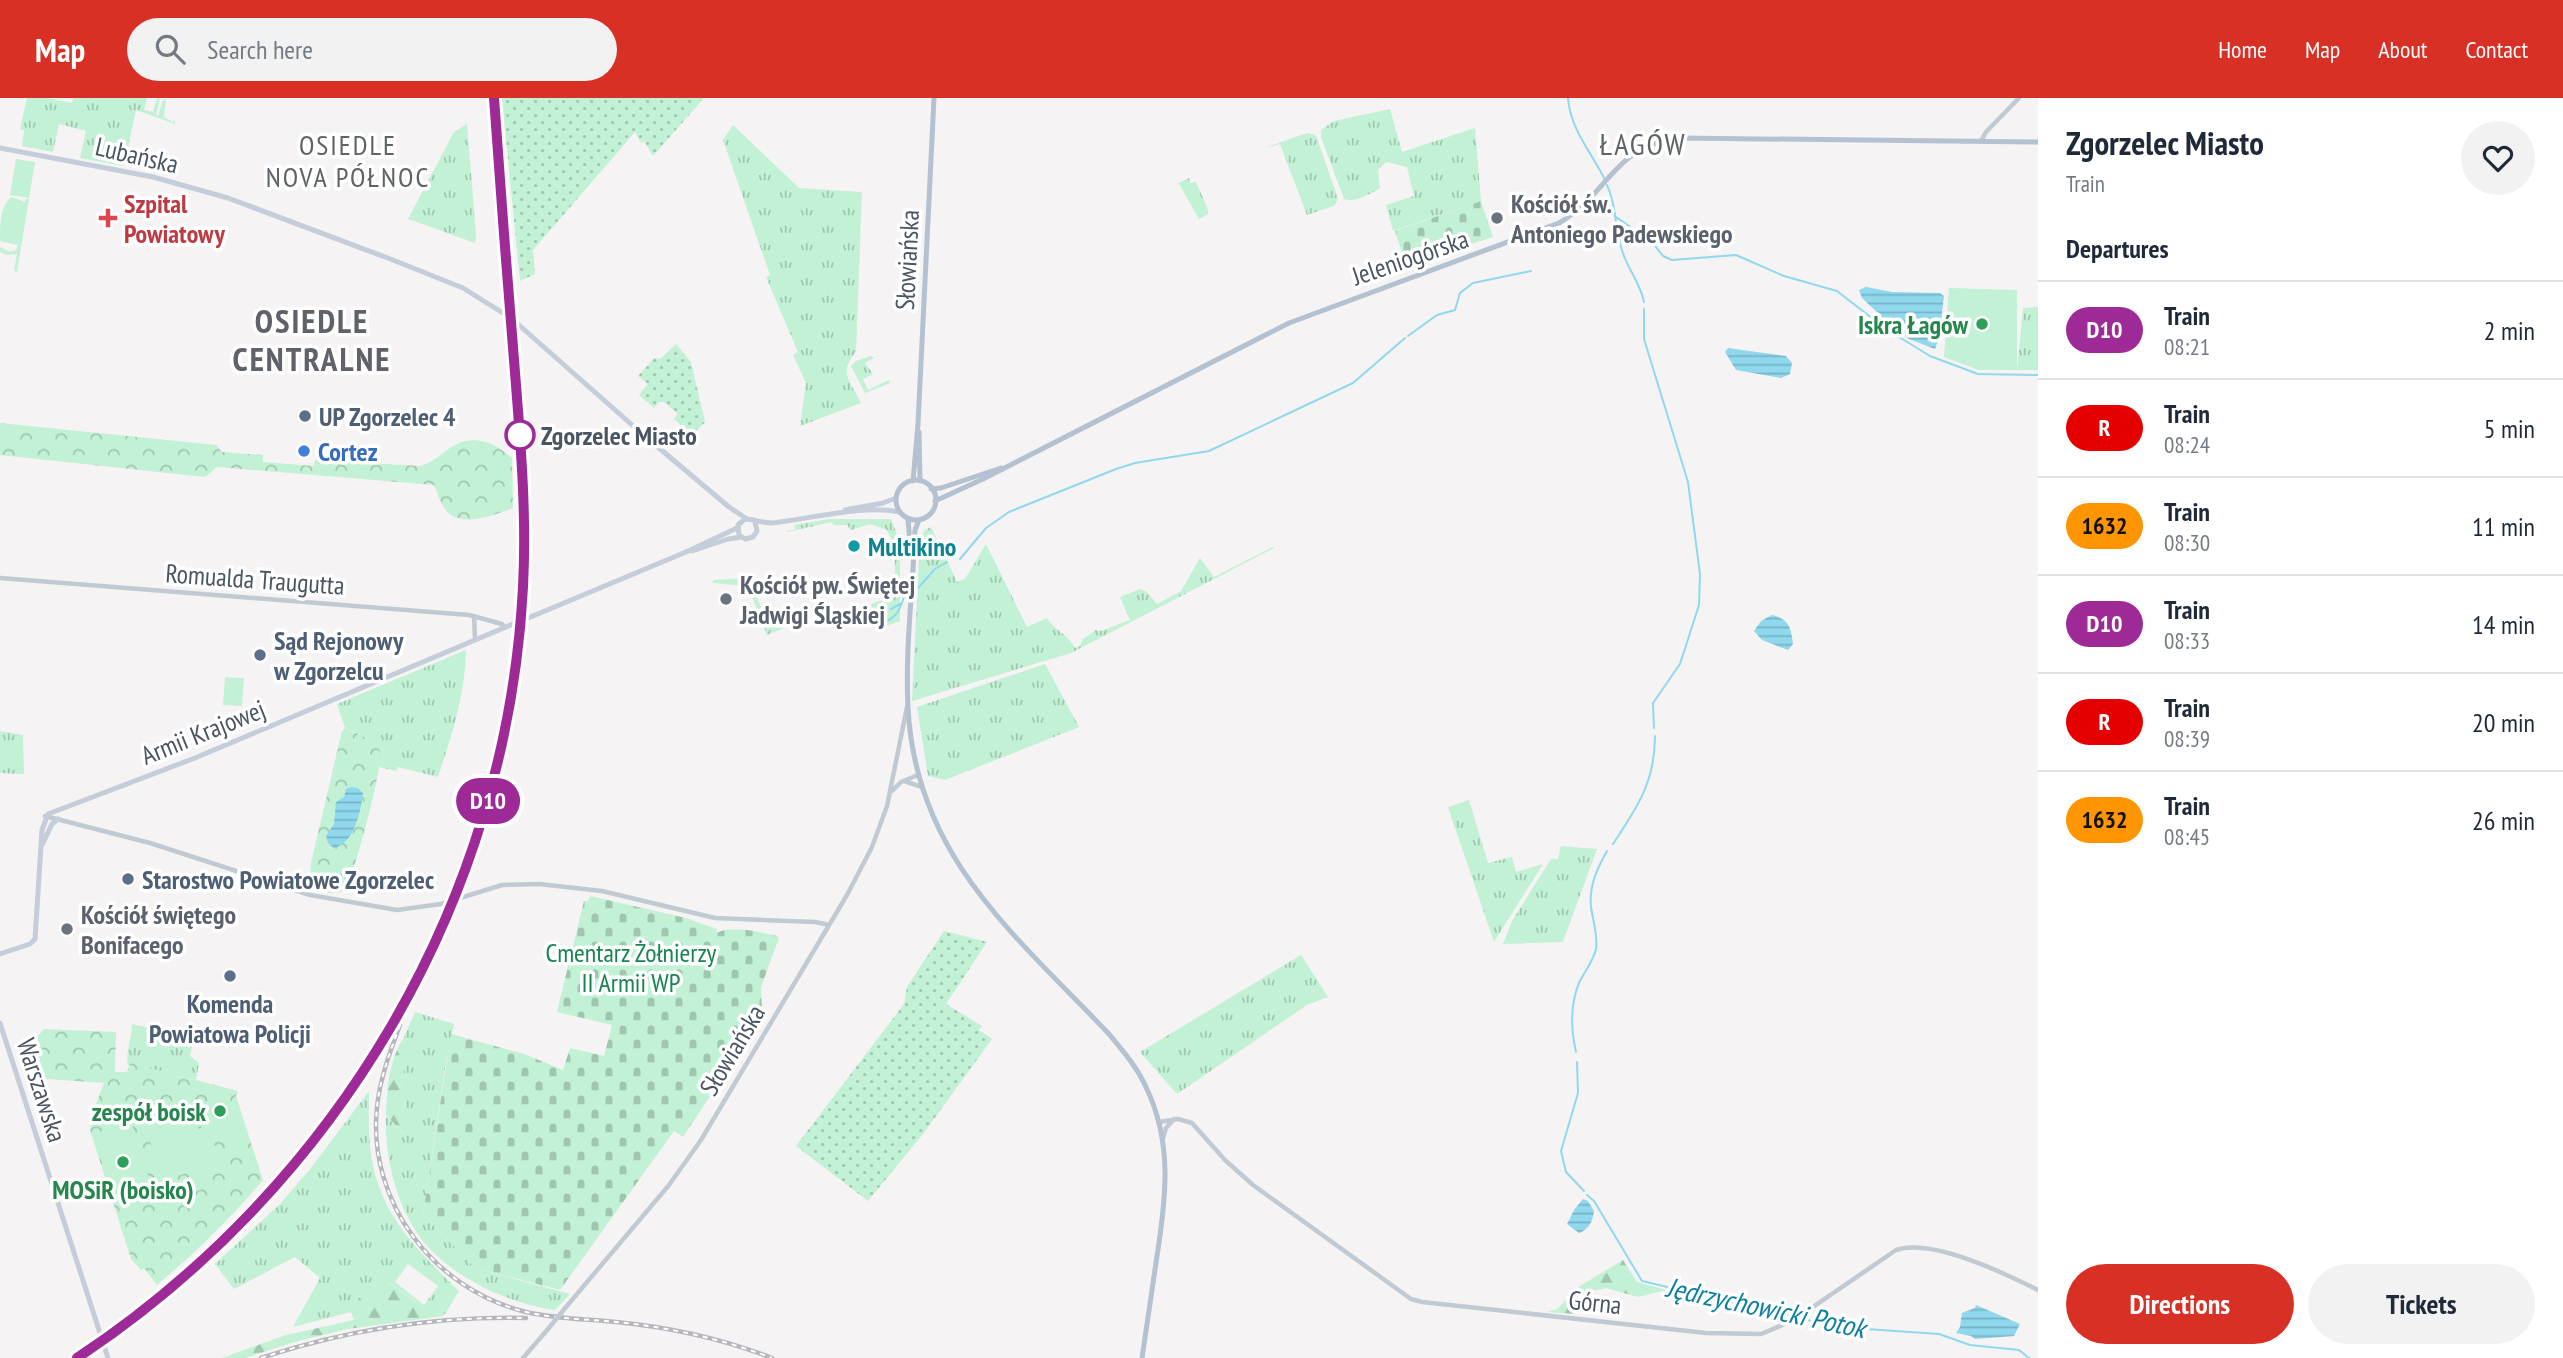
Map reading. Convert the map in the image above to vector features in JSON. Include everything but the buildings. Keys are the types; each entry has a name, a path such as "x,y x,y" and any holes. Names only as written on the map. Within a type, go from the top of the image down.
{"main road":[{"name":"Słowiańska","path":"916,481 934,98"},
{"name":"Jeleniogórska","path":"935,500 1289,323 1559,223 1582,207 1635,151 1657,142 1679,138 2038,142"},
{"name":"Lubańska","path":"0,148 153,177 235,201 448,281 495,307 729,507 747,519"},
{"name":"Jeleniogórska","path":"931,489 1007,466"},
{"path":"737,527 747,519 774,522 883,503 896,498 903,485 916,481 931,489 935,500 931,513 919,520 908,519 900,512 888,510 829,514"},
{"path":"896,498 900,512"},
{"path":"729,507 742,537 751,538 757,531 774,522"},
{"path":"908,519 912,593"},
{"path":"919,520 915,530 908,704 918,775 939,831 966,878 993,912 1129,1058 1147,1088 1159,1122 1163,1139 1166,1188 1142,1358"},
{"path":"755,522 757,531"},
{"name":"Armii Krajowej","path":"45,816 195,758 686,552 737,527"},
{"name":"Armii Krajowej","path":"686,552 742,537"},
{"path":"0,954 33,942 45,816"},
{"path":"41,848 49,829 58,819"},
{"name":"Warszawska","path":"0,1023 108,1358"}],"street":[{"path":"1982,141 1986,132 2019,98"},
{"name":"Romualda Traugutta","path":"0,578 474,616 505,627"},
{"path":"474,616 475,640"},
{"path":"892,791 908,704"},
{"name":"Słowiańska","path":"523,1358 662,1195 701,1140 865,861 892,791 903,781 918,775"},
{"path":"903,781 922,787"},
{"path":"45,816 150,843 310,895 397,910 438,905 502,885 539,884 602,891 715,918 815,922 829,925"},
{"path":"1159,1122 1175,1119"},
{"path":"1163,1139 1166,1128 1175,1119"},
{"name":"Górna","path":"1175,1119 1186,1120 1196,1126 1234,1169 1272,1200 1417,1301 1706,1333 1748,1335 1769,1331 1794,1320 1896,1250 1910,1247 1930,1248 1991,1268 2038,1290"}],"green space":[{"path":"27,98 47,98 72,103 73,98 147,98 144,110 153,112 157,98 160,98 158,116 163,100 166,99 164,117 173,122 175,120 175,124 136,110 124,166 80,158 86,131 59,124 53,152 22,146 24,130 20,129"},
{"path":"502,98 704,98 653,156 635,132 533,250 535,274 520,281"},
{"path":"1390,109 1402,152 1475,128 1481,201 1393,231 1386,205 1414,196 1407,167 1386,162 1378,170 1380,188 1358,199 1344,199 1321,137 1321,130 1334,121"},
{"path":"467,124 475,243 408,219 454,132"},
{"path":"733,125 799,188 862,192 856,352 847,371 861,403 800,426 806,383 793,355 798,352 766,277 770,275 723,140"},
{"path":"1307,133 1317,138 1338,199 1334,206 1307,215 1280,144 1264,148"},
{"path":"16,159 35,162 29,198 10,195"},
{"path":"1189,178 1191,183 1196,182 1208,210 1208,214 1199,219 1179,184 1175,185"},
{"path":"12,197 25,202 29,199 17,272 14,271 17,254 7,255 0,252 0,247 10,252 16,250 18,245 0,241 3,210"},
{"path":"1481,201 1493,237 1406,265 1395,231"},
{"name":"Iskra Łagów","path":"1949,288 2017,290 2017,370 1979,370 1944,357"},
{"path":"2038,307 2038,370 2017,370 2023,308"},
{"path":"676,344 691,362 705,422 692,435 674,419 678,414 664,402 659,402 654,408 639,395 648,384 638,376 654,358 660,359"},
{"path":"871,356 874,358 865,363 873,374 863,379 868,390 889,380 890,383 865,393 851,366 856,361"},
{"path":"0,423 216,445 222,452 263,455 263,462 314,466 315,460 421,466 458,443 482,441 512,458 513,508 483,518 466,519 448,512 434,485 217,467 205,477 0,455"},
{"path":"829,519 891,519 900,542 900,621 876,630 872,621 881,617 879,614 874,616 871,604 896,595 894,544 887,530 870,524 851,530 847,525 833,525 832,522 787,532 796,529 794,525"},
{"path":"931,527 957,582 965,579 986,544 1027,627 1047,618 1075,648 1096,630 1101,631 1130,620 1120,597 1140,589 1147,592 1157,604 1181,591 1200,558 1214,577 1274,548 1071,653 912,701 920,539 925,530"},
{"path":"749,578 766,620 771,615 774,621 826,600 831,609 829,607 786,622 782,629 767,635 748,586 712,583 714,580"},
{"path":"466,650 460,699 438,777 398,767 396,771 379,767 380,759 375,746 366,738 345,728 337,704"},
{"path":"1045,664 1079,727 945,780 928,776 917,707"},
{"path":"225,677 244,678 242,706 223,705"},
{"path":"345,728 375,744 380,751 380,760 373,799 354,868 343,891 332,893 313,886 310,877 311,863 342,731"},
{"path":"0,731 23,735 24,774 0,773"},
{"path":"1469,800 1488,863 1512,857 1516,872 1543,864 1494,942 1448,807"},
{"path":"1561,846 1597,849 1563,942 1503,944 1512,921 1551,859 1558,859"},
{"name":"Cmentarz Żołnierzy II Armii WP","path":"590,896 686,918 717,929 716,933 746,930 779,938 761,987 762,1010 765,1013 683,1137 674,1131 560,1290 475,1268 423,1214 451,1034 524,1054 563,1070 570,1048 604,1056 612,1025 557,1012 584,901 588,901"},
{"path":"944,931 987,942 946,1004 982,1026 979,1030 992,1039 923,1134 868,1201 796,1146 904,1004 907,987"},
{"path":"1301,955 1328,997 1307,1005 1177,1094 1140,1052"},
{"path":"415,1012 454,1024 423,1214 475,1268 570,1294 555,1310 505,1297 458,1272 444,1262 420,1237 402,1205 391,1169 386,1116 404,1134 406,1110 401,1085 406,1057 404,1037"},
{"path":"132,1024 194,1038 190,1056 199,1063 196,1080 128,1065"},
{"path":"44,1029 116,1032 115,1072 127,1072 130,1063 238,1091 236,1096 263,1180 212,1235 157,1285 144,1268 141,1270 131,1259 90,1130 91,1125 98,1122 102,1106 96,1104 104,1083 33,1078 36,1055 33,1042"},
{"path":"404,1037 406,1057 401,1085 406,1110 423,1130 404,1134 386,1115 392,1065"},
{"path":"167,1086 183,1088 194,1097 199,1107 202,1107 217,1153 214,1154 215,1164 209,1182 195,1192 177,1192 165,1188 138,1103","holes":["172,1090 189,1101 147,1114 158,1095","189,1101 202,1129 210,1165","210,1165 204,1181 191,1188 176,1185 169,1179"]},
{"path":"369,1091 370,1146 380,1190 400,1227 459,1291 445,1314 431,1313 389,1282 383,1289 368,1282 351,1312 293,1327 320,1278 295,1257 234,1289 215,1264 280,1204","holes":["408,1264 438,1286 424,1305 395,1282"]},
{"path":"240,1120 248,1145 229,1152 221,1127"},
{"name":"MOSiR (boisko)","path":"131,1122 152,1189 114,1201 93,1134"},
{"path":"1623,1260 1637,1282 1666,1290 1638,1297 1606,1288 1584,1293 1575,1314 1547,1312 1557,1309 1580,1286"},
{"path":"368,1282 383,1289 388,1282 431,1313 445,1314 348,1329 245,1358 222,1358 286,1335 354,1320 351,1312"}],"water":[{"path":"1866,287 1892,292 1940,293 1944,296 1939,338 1935,349 1909,339 1896,330 1862,298 1859,290"},
{"path":"1728,348 1786,356 1792,363 1790,374 1781,378 1736,370 1725,352"},
{"path":"1772,615 1786,622 1790,629 1793,644 1788,650 1762,640 1754,631 1761,621"},
{"path":"358,788 363,793 358,817 347,840 334,848 328,843 326,836 334,824 336,802 344,797 346,789"},
{"path":"1583,1199 1588,1201 1594,1211 1590,1224 1579,1233 1567,1224"},
{"path":"1976,1305 2020,1324 2014,1336 1975,1339 1956,1333 1960,1327 1962,1313 1975,1308"}],"waterway":[{"name":"Jędrzychowicki Potok","path":"1568,98 1577,130 1605,180"},
{"name":"Jędrzychowicki Potok","path":"1607,185 1613,202 1621,247 1644,302"},
{"path":"1616,217 1652,242 1663,256 1672,260 1736,255 1784,276 1837,291 1886,329 1930,356 1978,374 2038,375"},
{"path":"1408,336 1437,315 1455,310 1460,293 1473,283 1531,271"},
{"name":"Jędrzychowicki Potok","path":"1644,309 1644,339 1688,482 1700,574 1699,605 1680,664 1653,703 1654,728"},
{"path":"960,559 986,528 1009,512 1135,463 1209,451 1353,383 1405,338"},
{"path":"918,588 935,569 947,562"},
{"path":"883,623 897,613 904,597"},
{"path":"891,609 902,603"},
{"name":"Jędrzychowicki Potok","path":"1613,844 1643,794 1652,767 1655,736"},
{"name":"Jędrzychowicki Potok","path":"1576,1052 1572,1026 1574,1000 1579,983 1596,949 1591,891 1607,851"},
{"name":"Jędrzychowicki Potok","path":"1577,1062 1578,1093 1561,1151 1566,1172 1584,1191"},
{"name":"Jędrzychowicki Potok","path":"1587,1195 1594,1201 1642,1281 1837,1327 1939,1334 1970,1345 2019,1350 2029,1358"}],"railway":[{"path":"77,1358 170,1289 254,1210 328,1121 392,1025 444,923 483,815 510,702 524,559 521,445 494,98"},
{"path":"400,1025 380,1086 377,1142 383,1176 396,1208 414,1237 436,1263 463,1284 493,1301 526,1312 675,1331 734,1345 772,1358"},
{"path":"261,1358 326,1340 425,1322 526,1318"}],"train":[{"name":"D10","path":"77,1358 148,1308 216,1250 276,1187 322,1132 363,1074 394,1021 447,915 473,850 498,764 512,696 521,623 524,552 522,464 494,98"}],"place":[{"name":"Szpital Powiatowy","path":"108,218"},
{"name":"Kościół św. Antoniego Padewskiego","path":"1497,218"},
{"name":"Iskra Łagów","path":"1982,324"},
{"name":"UP Zgorzelec 4","path":"305,416"},
{"name":"Zgorzelec Miasto","path":"520,435"},
{"name":"Cortez","path":"304,451"},
{"name":"Multikino","path":"854,546"},
{"name":"Kościół pw. Świętej Jadwigi Śląskiej","path":"726,599"},
{"name":"Sąd Rejonowy w Zgorzelcu","path":"260,655"},
{"name":"Starostwo Powiatowe Zgorzelec","path":"128,879"},
{"name":"Kościół świętego Bonifacego","path":"67,929"},
{"name":"Komenda Powiatowa Policji","path":"230,976"},
{"name":"zespół boisk","path":"220,1111"},
{"name":"MOSiR (boisko)","path":"123,1162"}],"district":[{"name":"ŁAGÓW","path":"1643,143"},
{"name":"OSIEDLE NOVA PÓŁNOC","path":"348,160"},
{"name":"OSIEDLE CENTRALNE","path":"312,339"}]}
